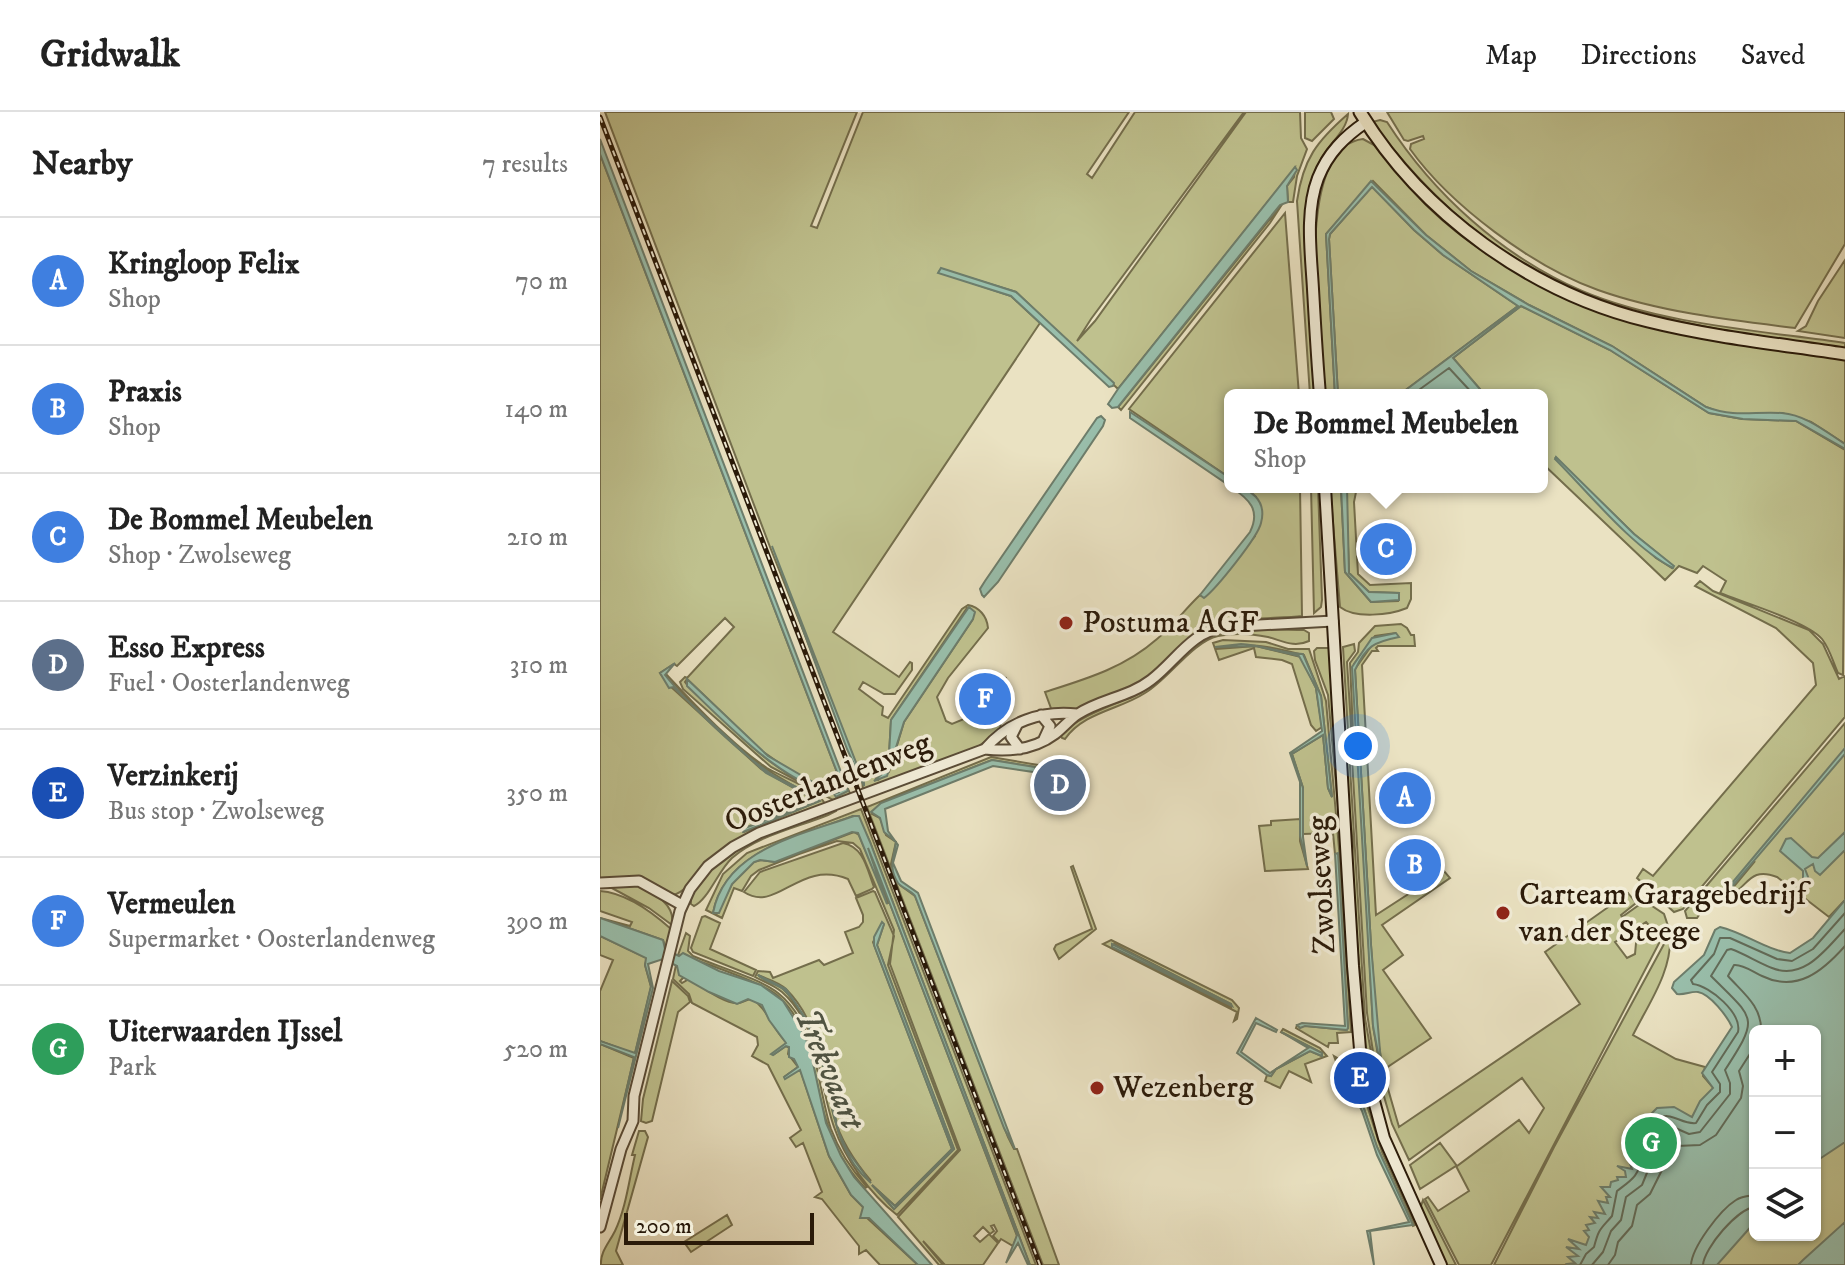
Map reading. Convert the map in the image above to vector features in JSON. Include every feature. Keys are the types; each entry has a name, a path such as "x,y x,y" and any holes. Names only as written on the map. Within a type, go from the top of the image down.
{"main road":[{"path":"1320,389 1310,243 1311,211 1318,178 1330,156 1363,117 1410,178 1437,206 1471,235 1545,281 1591,303 1644,320 1700,333 1845,354"},
{"name":"Zwolseweg","path":"1325,493 1360,1049 1384,1138 1441,1265"}],"street":[{"name":"Oosterlandenweg","path":"600,1227 682,905 703,871 724,852 740,843 985,749 1020,749 1042,741 1057,733 1077,714 1139,688 1158,675 1196,638 1213,629 1333,621"},
{"name":"Oosterlandenweg","path":"985,749 1019,722 1041,715 1077,714"},
{"path":"1041,715 1049,722 1050,728 1042,741"},
{"path":"1019,722 1011,737 1020,749"},
{"path":"600,883 639,881 682,905"}],"shaded area":[{"path":"605,112 857,112 811,226 817,228 863,112 1129,112 1087,174 1092,178 1135,112 1244,112 1077,341 1095,321 1246,112 1300,112 1301,138 1307,149 1297,176 1293,202 1288,202 1287,186 1294,177 1295,168 1118,389 1016,292 941,269 939,272 1011,296 1040,323 833,632 899,677 912,663 912,670 895,694 884,694 863,682 859,689 883,707 882,715 888,718 962,609 968,605 979,610 988,628 948,678 937,697 946,721 952,724 1003,703 1007,696 1001,730 972,751 863,790 862,779 770,547","holes":["967,608 973,619 904,722 889,772 878,780 875,777 883,773 889,755 891,720"]},
{"path":"1305,112 1331,112 1334,119 1312,141 1305,138"},
{"path":"1387,112 1845,112 1845,244 1795,328 1695,314 1622,298 1573,280 1495,232 1447,191 1410,149 1411,144 1424,139 1423,136 1404,140"},
{"path":"1348,114 1342,131 1319,163 1307,205 1314,389 1310,389 1297,201 1308,162 1328,133"},
{"path":"1372,122 1387,122 1426,174 1472,221 1524,260 1553,277 1582,291 1644,311 1712,325 1845,343 1845,349 1696,325 1581,296 1520,262 1466,222 1394,150"},
{"path":"1363,139 1374,145 1426,205 1467,240 1512,270 1560,295 1609,314 1845,359 1845,444 1811,422 1782,413 1743,415 1722,413 1706,407 1612,346 1529,305 1471,271 1426,235 1373,181 1326,234 1335,389 1322,389 1315,295 1318,211 1326,175 1340,150"},
{"path":"600,154 840,780 839,792 834,795 848,789 851,795 833,800 771,767 683,689 680,682 734,627 725,618 677,666 674,664 660,673 669,685 761,769 816,801 742,829 744,832 819,801 759,765 733,741 767,768 816,794 825,804 729,845 711,858 679,893 673,895 648,883 600,880","holes":["687,679 762,751 830,792 790,775 753,748 688,686 685,682"]},
{"path":"1372,186 1443,255 1518,306 1407,389 1338,389 1330,234"},
{"path":"1283,203 1270,223 1121,410 1118,407"},
{"path":"1285,213 1299,389 1224,389 1224,474 1129,409"},
{"path":"1845,260 1845,338 1798,331 1806,326"},
{"path":"1521,306 1610,350 1709,413 1742,419 1796,421 1845,450 1843,675 1838,673 1827,647 1815,633 1720,593 1726,581 1703,566 1697,573 1679,566 1665,580 1548,469 1548,389 1480,389 1453,358","holes":["1555,457 1634,534 1673,566 1656,558 1632,536"]},
{"path":"1251,493 1300,493 1302,616 1214,624 1199,631 1152,674 1126,691 1082,708 1052,711 1045,692 1104,672 1131,658 1168,629 1202,596 1255,536 1256,497"},
{"path":"1311,493 1318,493 1322,600 1321,607 1314,613"},
{"path":"1330,493 1341,493 1345,572 1371,602 1398,601 1399,593 1369,592 1349,573 1346,493 1356,493 1358,574 1370,585 1411,583 1411,599 1407,608 1373,615 1354,613 1340,607"},
{"path":"1700,581 1713,591 1809,630 1823,644 1839,679 1845,676 1845,717 1683,909 1674,912 1637,878 1643,869 1653,876 1816,685 1813,663 1776,628 1695,586"},
{"path":"1401,624 1414,635 1415,646 1378,646 1378,651 1372,651 1362,665 1376,915 1444,871 1450,878 1382,925 1403,955 1383,970 1431,1038 1383,1070 1377,1035 1355,669 1372,645 1396,633 1375,636 1354,664 1373,1026 1384,1077 1378,1077 1367,1013 1352,759 1350,663 1358,652 1359,643 1375,626"},
{"path":"1244,630 1304,630 1309,633 1309,641 1298,644 1243,634 1208,640 1145,693 1092,717 1065,739 1060,734 1085,718 1137,694 1161,677 1191,647 1212,634"},
{"path":"1223,640 1266,642 1288,649 1309,649 1326,701 1341,871 1351,1032 1337,1033 1338,1043 1329,1043 1328,1047 1296,1028 1297,1025 1348,1028 1338,854 1335,854 1333,833 1303,834 1303,788 1292,754 1323,735 1328,788 1332,797 1321,696 1304,655 1251,645 1216,649 1256,646 1301,657 1316,688 1322,727 1316,731 1311,725 1292,664 1256,657 1254,648 1219,660 1213,643"},
{"path":"1354,644 1355,651 1347,662 1350,767 1365,1018 1375,1075 1368,1067 1360,1015 1361,989 1351,869 1353,844 1346,783 1348,732 1343,647"},
{"path":"1330,648 1340,830 1328,695 1315,660 1314,651"},
{"path":"665,673 689,698 720,729 690,702"},
{"path":"1000,677 1006,678 1007,687 1007,695"},
{"path":"1845,723 1845,900 1829,917 1777,877 1767,874 1753,876 1726,896 1755,861 1722,898 1707,903 1697,918 1687,918 1685,911"},
{"path":"991,757 1038,765 1043,781 1037,785 1035,767 992,760 881,803 872,814 880,818 886,835 896,842 891,864 900,885 915,896 1008,1137 1017,1149 1059,1265 1043,1265 867,807"},
{"path":"835,808 836,811 828,815 743,850 727,864 704,898 694,906 691,904 692,895 700,882 727,855 761,836"},
{"path":"861,809 1036,1265 1030,1265 858,817 853,816 789,839 749,859 720,891 713,913 716,915 706,910 723,874 747,853"},
{"path":"1300,819 1300,841 1308,869 1265,871 1259,826 1271,825 1271,821"},
{"path":"854,832 859,835 888,904 863,833 1017,1236 1013,1246 1001,1239 999,1242 993,1236 997,1231 994,1225 991,1226 994,1231 990,1234 983,1227 974,1236 980,1242 989,1234 998,1243 983,1265 945,1265 923,1241 943,1265 939,1265 898,1217 960,1150 890,964 894,930 860,849 853,843 837,841 759,870 751,876 742,891 734,888 722,918 716,915 732,884 754,862 775,862"},
{"path":"843,843 860,854 867,866 872,889 856,896 848,879 831,875 802,880 767,896 756,897 744,892 760,872"},
{"path":"1073,866 1096,929 1059,959 1054,949 1056,945 1092,929"},
{"path":"635,884 667,905 672,925 649,908 610,887"},
{"path":"600,891 629,899 671,929 666,949 663,940 600,918 630,926 632,922 600,911"},
{"path":"873,891 894,936 888,965 958,1150 897,1215 868,1186 839,1139 817,1056 795,1006 782,992 755,977 758,971 770,972 773,978 819,960 824,965 853,953 845,932 859,927 863,915 856,898","holes":["884,924 877,945 954,1149 894,1209 872,1185 895,1206 952,1149 873,942","758,975 783,987 798,1003 807,1017 819,1049 823,1069 807,1025 783,989","836,1122 859,1166 871,1181 856,1165 845,1148"]},
{"path":"1628,893 1636,903 1622,917 1639,905 1649,904 1664,914 1668,926 1491,1265 1459,1265 1425,1199 1428,1197 1438,1211 1469,1191 1456,1166 1420,1189 1410,1165 1440,1143 1457,1166 1519,1120 1529,1133 1544,1108 1522,1078 1409,1160 1392,1124 1381,1086 1386,1082 1399,1127 1580,1004 1545,952","holes":["1646,922 1655,932 1636,943 1635,954 1627,958 1615,942"]},
{"path":"705,916 720,923 710,949 756,970 753,976 693,952 691,948"},
{"path":"686,933 690,936 688,951 693,956 761,983 778,993 791,1006 809,1039 834,1137 846,1160 867,1187 841,1157 829,1130 806,1038 790,1009 778,996 759,985 678,955"},
{"path":"1670,933 1664,973 1633,1035 1676,1059 1705,1067 1703,1076 1749,1129 1749,1241 1821,1241 1821,1047 1845,1014 1845,1228 1809,1265 1494,1265"},
{"path":"600,936 647,958 645,965 651,987 635,1054 600,1041 600,991 613,960 600,955"},
{"path":"1111,940 1232,1000 1239,1008 1237,1019 1234,1021 1237,1012 1103,944","holes":["1114,944 1231,1004 1231,1007 1112,947"]},
{"path":"676,965 684,977 680,981 682,983 689,979 728,1001 739,1003 752,999 762,1008 787,1043 773,1055 786,1046 789,1048 788,1054 798,1067 784,1077 800,1069 829,1156 851,1195 863,1207 867,1218 918,1265 880,1265 866,1250 859,1254 859,1246 822,1199 815,1197 822,1192 803,1143 796,1147 790,1138 801,1130 768,1065 752,1056 758,1045 757,1037 692,1003 689,994 673,979"},
{"path":"672,981 690,1002 678,1012 652,1121 646,1123 641,1121 643,1099"},
{"path":"1283,1029 1320,1048 1327,1056 1305,1064 1311,1082 1289,1071 1280,1088 1265,1081 1267,1075 1271,1076 1276,1069 1310,1051 1321,1056 1322,1053 1281,1032"},
{"path":"600,1044 634,1058 600,1200"},
{"path":"1334,1056 1355,1068 1382,1152 1413,1226 1377,1147 1361,1100 1342,1068 1343,1071 1339,1070"},
{"path":"639,1131 645,1131 648,1137 616,1251 623,1265 601,1265 603,1252 622,1213"},
{"path":"1423,1200 1456,1265 1446,1265 1420,1209"},
{"path":"727,1215 732,1225 691,1252 684,1242"}],"water":[{"path":"600,139 846,785 848,791 836,797 834,794 839,792 840,780 600,154"},
{"path":"1295,167 1297,170 1287,186 1288,202 1280,205 1118,407 1112,408 1108,404 1118,389"},
{"path":"1371,181 1426,235 1471,271 1529,305 1612,346 1706,407 1736,413 1791,414 1823,429 1845,444 1845,449 1796,421 1743,419 1709,413 1610,350 1521,306 1453,358 1480,389 1407,389 1518,306 1443,255 1372,187 1330,234 1329,239 1338,389 1335,389 1326,234"},
{"path":"941,268 1016,292 1114,383 1113,386 1109,387 1011,296 938,273"},
{"path":"1130,412 1224,474 1224,482 1130,418"},
{"path":"1101,416 1105,420 1103,426 998,582 984,597 980,589 985,581"},
{"path":"1556,457 1634,534 1673,568 1626,533"},
{"path":"1239,493 1251,493 1256,497 1262,508 1261,523 1236,562 1204,598 1200,595 1250,532 1254,511"},
{"path":"1341,493 1347,493 1349,573 1369,592 1399,593 1399,600 1371,602 1345,572"},
{"path":"772,546 864,783 864,786 847,749"},
{"path":"969,607 975,612 973,619 904,722 887,776 874,781 883,773 889,755 891,720"},
{"path":"1396,633 1399,637 1377,643 1367,650 1355,670 1382,1074 1373,1026 1352,667 1372,638"},
{"path":"1241,644 1257,646 1288,653 1303,654 1321,696 1332,797 1328,788 1323,735 1292,754 1303,788 1303,837 1307,866 1300,836 1300,782 1290,753 1322,731 1316,688 1299,656 1256,646 1215,647"},
{"path":"675,663 665,675 688,701 673,687 669,688 660,673"},
{"path":"687,679 768,756 830,792 792,776 754,748 687,686"},
{"path":"688,701 749,757 715,728"},
{"path":"1845,748 1845,754 1723,897 1722,895"},
{"path":"749,757 771,774 820,801 743,832 742,829 815,802 815,799 766,773"},
{"path":"992,760 1035,767 1037,777 1033,772 993,766 885,809 888,831 896,842 884,832 880,818 871,812 881,803"},
{"path":"859,816 870,842 1030,1265 1018,1243 1006,1263 1017,1235 875,865 868,848 887,904 858,833 852,832 775,862 754,862 732,884 719,913 713,913 720,891 749,859 789,838"},
{"path":"1845,832 1845,850 1820,875 1813,864 1805,869 1810,882 1807,885 1803,881 1803,871 1780,851 1786,839 1791,838 1812,857 1818,858"},
{"path":"896,842 898,845 893,863 901,881 918,893 1015,1149 1004,1128 915,896 895,878 892,862"},
{"path":"1338,853 1348,1028 1300,1028 1297,1025 1302,1023 1345,1026 1335,854"},
{"path":"1845,900 1845,1142 1821,1158 1821,1025 1749,1025 1749,1229 1717,1265 1568,1265 1575,1263 1568,1257 1578,1256 1566,1247 1579,1249 1568,1239 1586,1245 1589,1237 1584,1231 1589,1230 1586,1225 1595,1223 1590,1217 1598,1218 1594,1212 1605,1214 1598,1201 1608,1203 1606,1197 1610,1197 1601,1187 1610,1187 1611,1182 1618,1180 1617,1177 1626,1177 1625,1171 1617,1166 1632,1169 1630,1164 1633,1162 1625,1153 1646,1144 1639,1135 1650,1132 1641,1123 1644,1115 1651,1114 1657,1108 1674,1107 1692,1117 1700,1101 1713,1088 1702,1073 1732,1027 1708,997 1698,992 1677,994 1672,988 1674,982 1704,955 1715,930 1720,927 1772,949 1790,953 1813,938"},
{"path":"600,918 663,940 665,949 679,956 683,953 719,971 761,985 783,1001 805,1036 826,1123 841,1156 854,1177 932,1265 918,1265 869,1218 860,1218 863,1207 851,1195 829,1156 800,1070 784,1077 798,1067 789,1057 789,1047 771,1054 786,1043 762,1005 748,999 737,1004 709,992 679,975 677,966 663,959 648,964 653,988 618,1128 634,1057 600,1044 600,1041 635,1053 651,986 646,958 600,936"},
{"path":"882,922 877,945 954,1149 894,1209 872,1185 895,1206 952,1149 874,945 874,937"},
{"path":"1112,944 1231,1004 1232,1006 1112,947"},
{"path":"758,975 786,989 794,1001 783,989"},
{"path":"798,1007 820,1048 839,1133 833,1114 820,1055"},
{"path":"1256,1018 1277,1030 1256,1023 1241,1052 1270,1073 1276,1069 1271,1076 1237,1053"},
{"path":"1281,1032 1322,1053 1322,1056 1310,1051 1276,1069 1308,1048"},
{"path":"1344,1067 1413,1225 1370,1231 1374,1265 1367,1231 1409,1222 1377,1155 1362,1111 1342,1070"},
{"path":"839,1133 847,1150 871,1183 856,1168 846,1151"},
{"path":"1845,1222 1845,1265 1798,1265 1803,1260"}],"railway":[{"path":"600,117 1040,1265"}],"place":[{"name":"De Bommel Meubelen","path":"1386,549"},
{"name":"Postuma AGF","path":"1066,623"},
{"name":"Vermeulen","path":"985,699"},
{"name":"Esso Express","path":"1060,785"},
{"name":"Kringloop Felix","path":"1405,798"},
{"name":"Praxis","path":"1415,865"},
{"name":"Carteam Garagebedrijf van der Steege","path":"1503,913"},
{"name":"Verzinkerij","path":"1360,1078"},
{"name":"Wezenberg","path":"1097,1088"},
{"name":"Uiterwaarden IJssel","path":"1651,1143"}],"water label":[{"name":"Trekvaart","path":"829,1069"}]}
